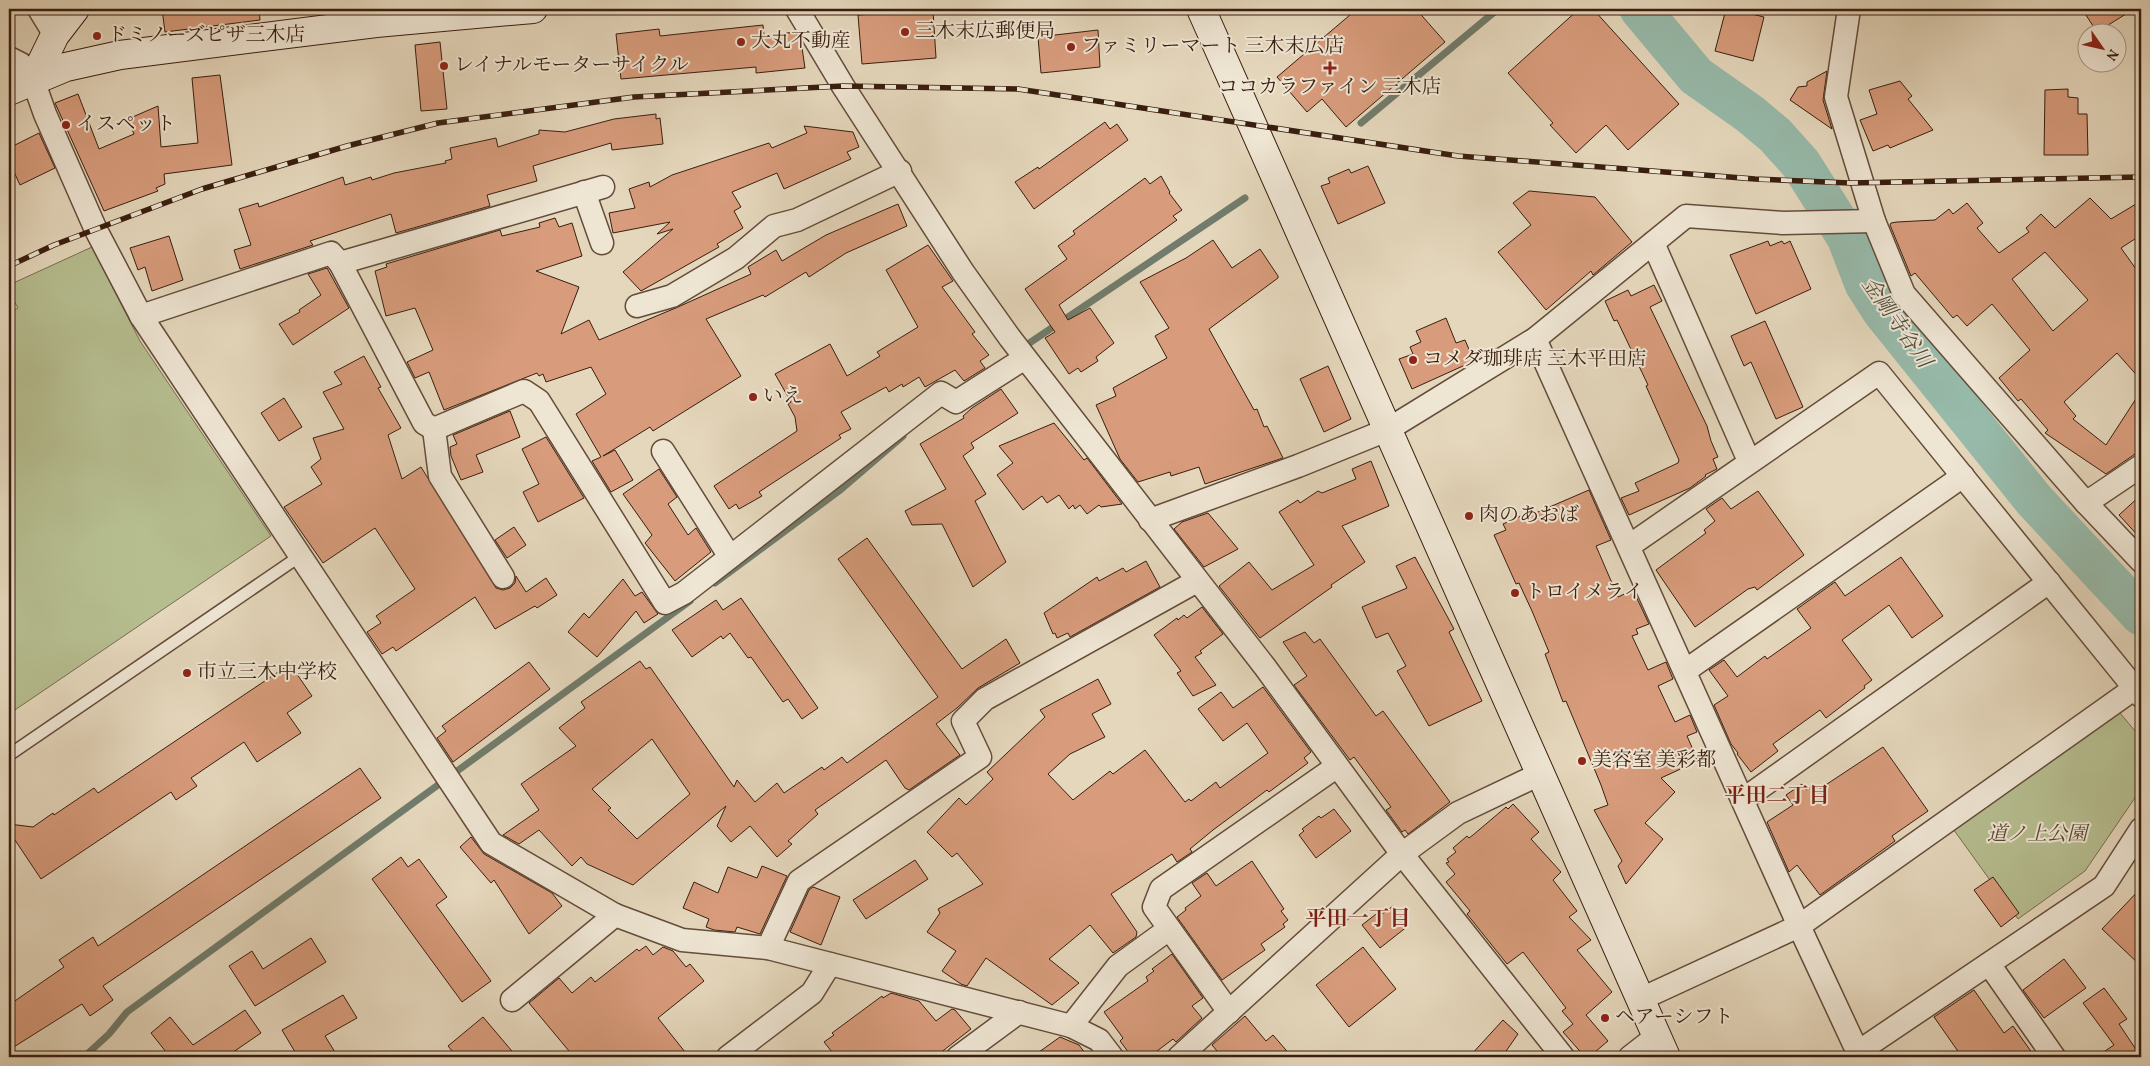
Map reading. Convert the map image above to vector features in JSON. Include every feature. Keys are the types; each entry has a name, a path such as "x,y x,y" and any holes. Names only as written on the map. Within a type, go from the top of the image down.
{"street":[{"path":"39,9 55,35"},
{"path":"33,80 55,35 75,9"},
{"path":"75,9 73,25 76,38 96,60"},
{"path":"9,91 66,67 96,60 375,16 533,9"},
{"path":"797,9 843,86 900,171 963,272 1025,358 1265,667 1336,767 1402,854 1563,1057"},
{"path":"1201,9 1662,1047 1630,1057"},
{"path":"1849,9 1836,97 1874,221 1904,294 2086,503 2141,561"},
{"path":"9,58 21,64 33,80 45,114 96,230 141,316 491,843 615,915 682,940 768,948 1071,1026 1100,1040 1112,1057"},
{"path":"637,306 672,296 736,258 774,226 797,220 900,171"},
{"path":"340,263 594,190 602,243"},
{"path":"1150,520 1298,466 1387,430 1536,339 1686,216 1784,223 1874,221"},
{"path":"1653,243 1750,460"},
{"path":"141,316 331,253 340,263 424,423 434,429"},
{"path":"1536,339 1744,799 1799,926 1859,1055 2104,886 2141,828"},
{"path":"434,429 524,391 539,401 665,603 684,593 941,393 956,402 1025,358"},
{"path":"1629,546 1750,460 1879,373 2138,692 1799,926 1640,999"},
{"path":"434,429 440,476 502,577"},
{"path":"663,451 730,557"},
{"path":"2086,503 2141,466"},
{"path":"1685,671 1963,476"},
{"path":"768,948 799,882 980,757 964,721 985,699 1197,581"},
{"path":"1744,799 2049,582"},
{"path":"1229,1012 1154,907 1161,889 1336,767"},
{"path":"1179,1057 1402,854 1458,813 1540,774"},
{"path":"512,1000 615,915"},
{"path":"1071,1026 1118,966 1170,928"},
{"path":"728,1057 812,993 830,964"},
{"path":"1989,964 2054,1057"},
{"path":"958,1057 1019,1012"}],"lane":[{"path":"9,754 300,556"}],"green space":[{"path":"92,247 140,341 271,536 9,714 9,313 18,308 9,292 9,285"},
{"name":"道ノ上公園","path":"2108,713 2120,713 2141,738 2141,789 2085,871 2018,919 1951,826"}],"building":[{"path":"162,9 259,9 260,20 165,32"},
{"path":"1357,9 1416,9 1445,42 1346,127 1322,99 1307,112 1277,77"},
{"path":"1579,9 1593,9 1679,104 1628,150 1606,125 1576,153 1550,125 1553,123 1508,73"},
{"path":"1726,9 1753,9 1752,14 1764,17 1753,61 1715,51"},
{"path":"2082,9 2134,9 2113,22 2090,22"},
{"path":"933,10 936,58 862,64 858,15"},
{"path":"763,25 764,36 795,32 801,41 805,68 756,73 756,67 621,79 616,34 659,29 660,36"},
{"path":"1098,30 1100,67 1041,73 1038,37"},
{"path":"440,42 447,109 421,111 415,45"},
{"path":"1827,71 1823,100 1832,129 1790,100 1798,87 1807,86 1807,82"},
{"path":"220,75 232,165 164,174 165,184 156,188 158,191 104,211 55,103 78,94 99,149 134,134 128,119 158,106 161,147 198,143 192,78"},
{"path":"1900,81 1912,96 1908,99 1933,130 1890,148 1888,145 1873,151 1860,120 1877,114 1869,90"},
{"path":"2068,89 2068,97 2078,98 2078,114 2087,114 2088,155 2044,155 2045,90"},
{"path":"656,114 656,119 660,118 663,144 612,150 611,143 533,166 537,181 487,195 490,206 396,233 391,214 310,241 313,245 240,269 234,250 251,245 239,209 258,203 259,207 343,177 345,185 371,177 372,180 394,173 446,163 445,161 452,159 450,148 496,138 498,147 539,134 539,130 565,132 614,119"},
{"path":"1105,122 1110,129 1117,124 1128,140 1034,209 1015,182 1038,167 1039,169"},
{"path":"804,126 853,132 859,147 847,152 851,159 784,189 777,173 732,192 741,207 734,211 743,228 717,244 719,247 641,291 623,272 673,229 657,234 670,222 613,233 609,213 635,208 629,189 649,182 650,187 672,175 769,143 772,148 807,133"},
{"path":"39,133 55,168 20,185 9,161 9,148"},
{"path":"1368,166 1385,203 1338,224 1321,186 1330,183 1328,178 1349,169 1351,173"},
{"path":"1161,176 1169,193 1182,210 1173,216 1177,220 1059,305 1068,320 1090,308 1114,343 1096,357 1098,361 1081,372 1078,368 1069,374 1045,338 1055,332 1025,289 1067,259 1058,246 1075,234 1073,231 1145,178 1150,184"},
{"path":"1529,191 1595,197 1632,242 1593,275 1591,271 1546,310 1498,252 1531,225 1513,203"},
{"path":"2090,198 2111,219 2141,201 2141,235 2121,248 2141,276 2141,380 2117,353 2064,402 2076,416 2073,419 2106,445 2141,391 2141,446 2135,454 2106,474 2045,433 2048,430 2021,399 2018,401 1999,378 2030,350 1992,304 1967,326 1957,315 1953,318 1915,273 1911,276 1890,225 1897,222 1935,220 1949,209 1953,214 1967,203 1983,223 1977,228 1999,253 2029,232 2026,228 2041,214 2055,228","holes":["2045,252 2088,300 2053,331 2012,279"]},
{"path":"898,204 907,226 846,253 809,277 806,272 765,297 763,295 706,319 741,376 653,431 650,427 603,456 615,450 633,480 611,492 592,461 601,457 576,414 606,394 591,367 546,382 543,374 539,376 537,373 444,410 429,372 415,378 407,362 433,350 415,308 386,316 375,271 387,267 386,264 500,230 502,236 540,227 539,223 555,218 559,227 572,223 582,256 536,271 579,287 561,334 589,320 599,340 751,274 748,267 776,250 782,261 826,235"},
{"path":"169,236 183,280 152,291 145,267 138,270 130,248"},
{"path":"1213,240 1232,268 1260,249 1278,276 1278,278 1209,329 1254,410 1257,409 1264,427 1267,426 1283,458 1205,484 1199,467 1171,476 1170,472 1138,482 1120,459 1096,405 1116,396 1113,388 1167,358 1155,336 1169,328 1140,282 1186,258"},
{"path":"1768,241 1770,246 1782,241 1784,244 1790,241 1811,289 1756,314 1730,255"},
{"path":"928,245 953,281 942,287 975,332 972,334 989,355 980,361 985,368 964,381 955,370 925,387 919,377 903,387 902,384 889,392 886,387 841,412 851,429 839,435 841,438 759,492 762,496 739,509 736,504 729,509 714,486 797,431 795,417 788,404 791,402 775,374 830,344 847,376 880,356 877,352 918,327 886,270"},
{"path":"327,268 349,308 293,345 279,324 300,312 299,310 321,295 308,274"},
{"path":"1654,285 1662,301 1650,307 1707,426 1718,457 1713,459 1717,469 1705,475 1690,488 1629,515 1621,498 1639,491 1635,483 1678,463 1679,460 1646,386 1648,385 1617,320 1614,321 1605,301 1628,290 1631,296"},
{"path":"1446,318 1456,343 1465,340 1474,361 1412,389 1399,359 1413,354 1410,347 1421,342 1416,331"},
{"path":"1765,321 1803,407 1776,419 1751,362 1744,366 1731,336"},
{"path":"364,356 381,387 378,388 401,428 388,435 402,479 421,467 496,588 503,590 510,588 515,583 516,576 526,592 546,578 557,595 537,608 535,606 495,629 475,597 396,651 393,647 382,654 367,632 381,623 376,616 415,589 375,528 323,563 284,507 322,484 311,467 321,459 313,438 344,429 323,392 342,384 334,372"},
{"path":"1328,366 1351,419 1324,432 1300,379"},
{"path":"1001,389 1018,413 971,443 974,448 963,456 986,494 975,501 1006,562 973,587 942,524 912,525 905,511 946,489 920,444 964,418 963,416 972,408"},
{"path":"284,398 302,427 279,441 261,413"},
{"path":"510,411 520,437 476,455 483,472 461,480 451,456 450,447 457,444 453,435"},
{"path":"1054,423 1084,460 1087,458 1122,504 1101,507 1099,505 1087,514 1080,505 1075,509 1073,505 1069,509 1059,495 1047,503 1042,496 1023,510 997,475 1013,463 999,446"},
{"path":"546,437 584,498 538,522 523,492 539,484 522,449"},
{"path":"1371,461 1389,506 1342,526 1365,562 1260,638 1219,586 1249,562 1272,590 1314,565 1279,512 1298,500 1300,503 1318,491 1322,493 1356,479 1352,469"},
{"path":"659,469 677,497 668,504 688,535 696,528 711,552 675,581 645,543 652,535 623,494"},
{"path":"1589,490 1611,540 1596,546 1618,597 1633,590 1649,624 1636,629 1638,634 1632,636 1648,670 1666,662 1673,679 1658,686 1675,722 1690,715 1697,732 1687,736 1698,761 1661,778 1675,792 1645,823 1663,839 1626,884 1618,866 1622,861 1594,810 1608,805 1601,785 1566,701 1563,702 1545,654 1549,652 1532,611 1519,583 1516,584 1494,535 1506,530 1503,524 1530,512 1531,515"},
{"path":"1758,491 1804,555 1757,590 1755,587 1748,589 1695,627 1656,570 1706,533 1704,530 1715,521 1706,509 1722,498 1731,509"},
{"path":"2141,495 2141,539 2119,515"},
{"path":"1208,513 1238,549 1204,567 1174,529 1182,522"},
{"path":"514,527 526,545 507,558 495,540"},
{"path":"867,538 962,669 1006,639 1020,663 978,688 957,708 936,724 960,755 909,790 905,788 886,760 815,810 818,814 788,841 792,844 777,857 750,826 731,842 717,826 726,806 633,885 587,864 581,857 572,866 539,830 519,844 503,835 539,810 521,784 576,746 559,728 585,708 581,702 640,661 646,669 650,667 734,787 737,780 755,802 777,783 784,793 822,767 824,770 842,757 847,763 938,697 838,559","holes":["652,739 690,794 637,839 608,810 611,808 592,789"]},
{"path":"1415,557 1454,629 1449,632 1482,701 1429,726 1397,671 1406,666 1388,633 1376,638 1362,607 1407,588 1396,566"},
{"path":"1901,557 1943,616 1912,638 1889,605 1842,640 1872,680 1864,686 1865,688 1826,718 1820,710 1773,744 1778,751 1751,772 1731,744 1714,705 1728,696 1709,670 1724,660 1737,677 1765,656 1767,659 1811,628 1797,609 1835,582 1845,596"},
{"path":"1146,561 1160,587 1070,637 1068,633 1057,638 1055,633 1053,634 1044,613 1097,577 1099,581 1123,568 1126,572"},
{"path":"623,579 635,596 642,592 658,614 644,623 636,611 597,657 568,632 584,613 589,618"},
{"path":"741,598 818,708 802,719 788,699 783,702 751,657 748,658 730,633 723,639 721,636 692,657 672,630 716,600 723,610"},
{"path":"1202,607 1223,634 1195,657 1216,685 1193,696 1177,673 1181,671 1154,635 1177,618 1178,620 1184,615 1187,618"},
{"path":"1305,632 1314,643 1320,639 1376,716 1383,711 1450,802 1408,834 1405,830 1402,832 1386,810 1391,807 1354,757 1350,760 1294,685 1307,676 1283,642"},
{"path":"529,662 550,689 453,762 437,738 446,731 442,726"},
{"path":"290,664 312,696 287,713 301,733 257,762 244,742 191,778 197,786 176,800 171,792 41,879 9,831 9,824 33,827 94,788 98,793"},
{"path":"1098,679 1111,704 1092,714 1105,737 1070,754 1048,774 1073,800 1110,771 1113,774 1145,750 1185,802 1189,799 1191,801 1216,782 1220,788 1268,753 1247,723 1223,741 1198,709 1221,692 1233,708 1263,687 1311,752 1304,758 1308,763 1269,792 1267,790 1213,830 1190,849 1192,852 1177,862 1172,854 1111,894 1137,932 1136,937 1113,953 1090,925 1049,959 1079,983 1052,1005 986,958 967,986 961,984 942,971 956,951 927,932 940,913 938,909 983,884 957,853 952,857 927,832 959,798 966,805 993,779 987,772 1045,717 1040,710"},
{"path":"1883,747 1928,811 1892,836 1895,841 1820,895 1797,865 1789,872 1767,822 1793,805 1786,795 1802,784 1806,790 1814,785 1818,790"},
{"path":"360,768 381,798 103,986 113,1000 90,1016 82,1004 9,1050 9,1005 64,967 59,960 93,937 98,946"},
{"path":"1513,804 1539,832 1531,839 1561,872 1553,880 1577,911 1569,917 1591,940 1577,950 1612,992 1586,1015 1608,1041 1589,1057 1585,1057 1563,1032 1573,1024 1562,1011 1566,1008 1523,952 1507,964 1467,914 1470,911 1446,882 1455,874 1446,863 1449,862 1447,859 1456,852 1453,848 1467,836 1469,838 1473,835 1506,807 1508,809"},
{"path":"1334,809 1351,831 1316,858 1299,835 1304,831 1302,829 1319,816 1321,818"},
{"path":"471,837 484,854 552,893 562,906 529,934 494,880 491,883 460,847"},
{"path":"401,857 408,867 419,859 447,897 436,905 491,981 462,1002 372,879"},
{"path":"915,860 928,879 866,919 853,900"},
{"path":"1252,861 1284,909 1281,911 1288,920 1283,924 1285,927 1261,944 1265,950 1222,980 1177,917 1186,910 1185,908 1201,896 1192,883 1207,873 1216,886"},
{"path":"762,866 787,876 760,934 737,927 735,932 714,930 706,927 709,919 683,908 694,882 718,893 728,867 757,878"},
{"path":"1993,877 2019,913 2001,927 1974,890"},
{"path":"813,887 840,897 821,945 790,932 809,890"},
{"path":"2141,888 2141,966 2102,929"},
{"path":"1393,906 1408,926 1380,948 1362,925 1380,911 1382,914"},
{"path":"311,938 326,962 255,1006 229,966 252,951 263,969"},
{"path":"646,946 653,955 663,947 673,951 686,967 690,964 704,981 658,1018 689,1057 574,1057 529,1003 559,978 572,993 591,977 595,982 637,949 639,951"},
{"path":"1363,947 1396,989 1349,1027 1316,985"},
{"path":"1172,954 1203,998 1192,1006 1202,1018 1176,1042 1173,1039 1149,1057 1132,1057 1120,1041 1123,1038 1104,1012 1148,981 1146,977 1154,971 1152,969"},
{"path":"2064,959 2086,988 2044,1018 2023,990"},
{"path":"2104,988 2127,1019 2119,1024 2141,1057 2096,1057 2114,1045 2083,1003"},
{"path":"1974,990 2004,1033 2013,1026 2035,1057 1962,1057 1934,1017"},
{"path":"891,993 919,1001 936,1021 952,1009 955,1010 971,1029 935,1057 836,1057 824,1042 834,1035 832,1033 882,996 883,998"},
{"path":"343,995 357,1018 325,1036 338,1057 298,1057 282,1030"},
{"path":"245,1010 261,1033 226,1057 170,1057 151,1033 170,1017 193,1045"},
{"path":"1245,1016 1266,1041 1273,1035 1292,1057 1222,1057 1212,1045"},
{"path":"483,1017 517,1057 457,1057 448,1046"},
{"path":"1503,1020 1518,1034 1502,1057 1469,1057"},
{"path":"1060,1037 1079,1045 1088,1057 1032,1057"}],"waterway":[{"path":"1361,123 1498,9"},
{"name":"金剛寺谷川","path":"1640,9 1696,76 1750,114 1775,135 1801,164 1847,237 1865,284 1883,312 2034,500 2141,615"},
{"path":"1022,348 1245,198"},
{"path":"715,583 839,491 903,436"},
{"path":"84,1057 109,1034 127,1012 690,601"}],"railway":[{"path":"9,266 54,245 202,189 347,146 438,123 634,97 843,86 1018,89 1458,156 1755,179 1850,183 2141,177"}],"place":[{"name":"三木末広郵便局","path":"905,32"},
{"name":"ドミノーズピザ三木店","path":"97,36"},
{"name":"大丸不動産","path":"741,42"},
{"name":"ファミリーマート 三木末広店","path":"1071,47"},
{"name":"レイナルモーターサイクル","path":"444,66"},
{"name":"ココカラファイン 三木店","path":"1330,68"},
{"name":"イスペット","path":"66,125"},
{"name":"コメダ珈琲店 三木平田店","path":"1413,360"},
{"name":"いえ","path":"753,397"},
{"name":"肉のあおば","path":"1469,516"},
{"name":"トロイメライ","path":"1515,593"},
{"name":"市立三木中学校","path":"187,673"},
{"name":"美容室 美彩都","path":"1582,761"},
{"name":"ヘアーシフト","path":"1605,1018"}],"district":[{"name":"平田二丁目","path":"1777,796"},
{"name":"平田一丁目","path":"1358,919"}]}
